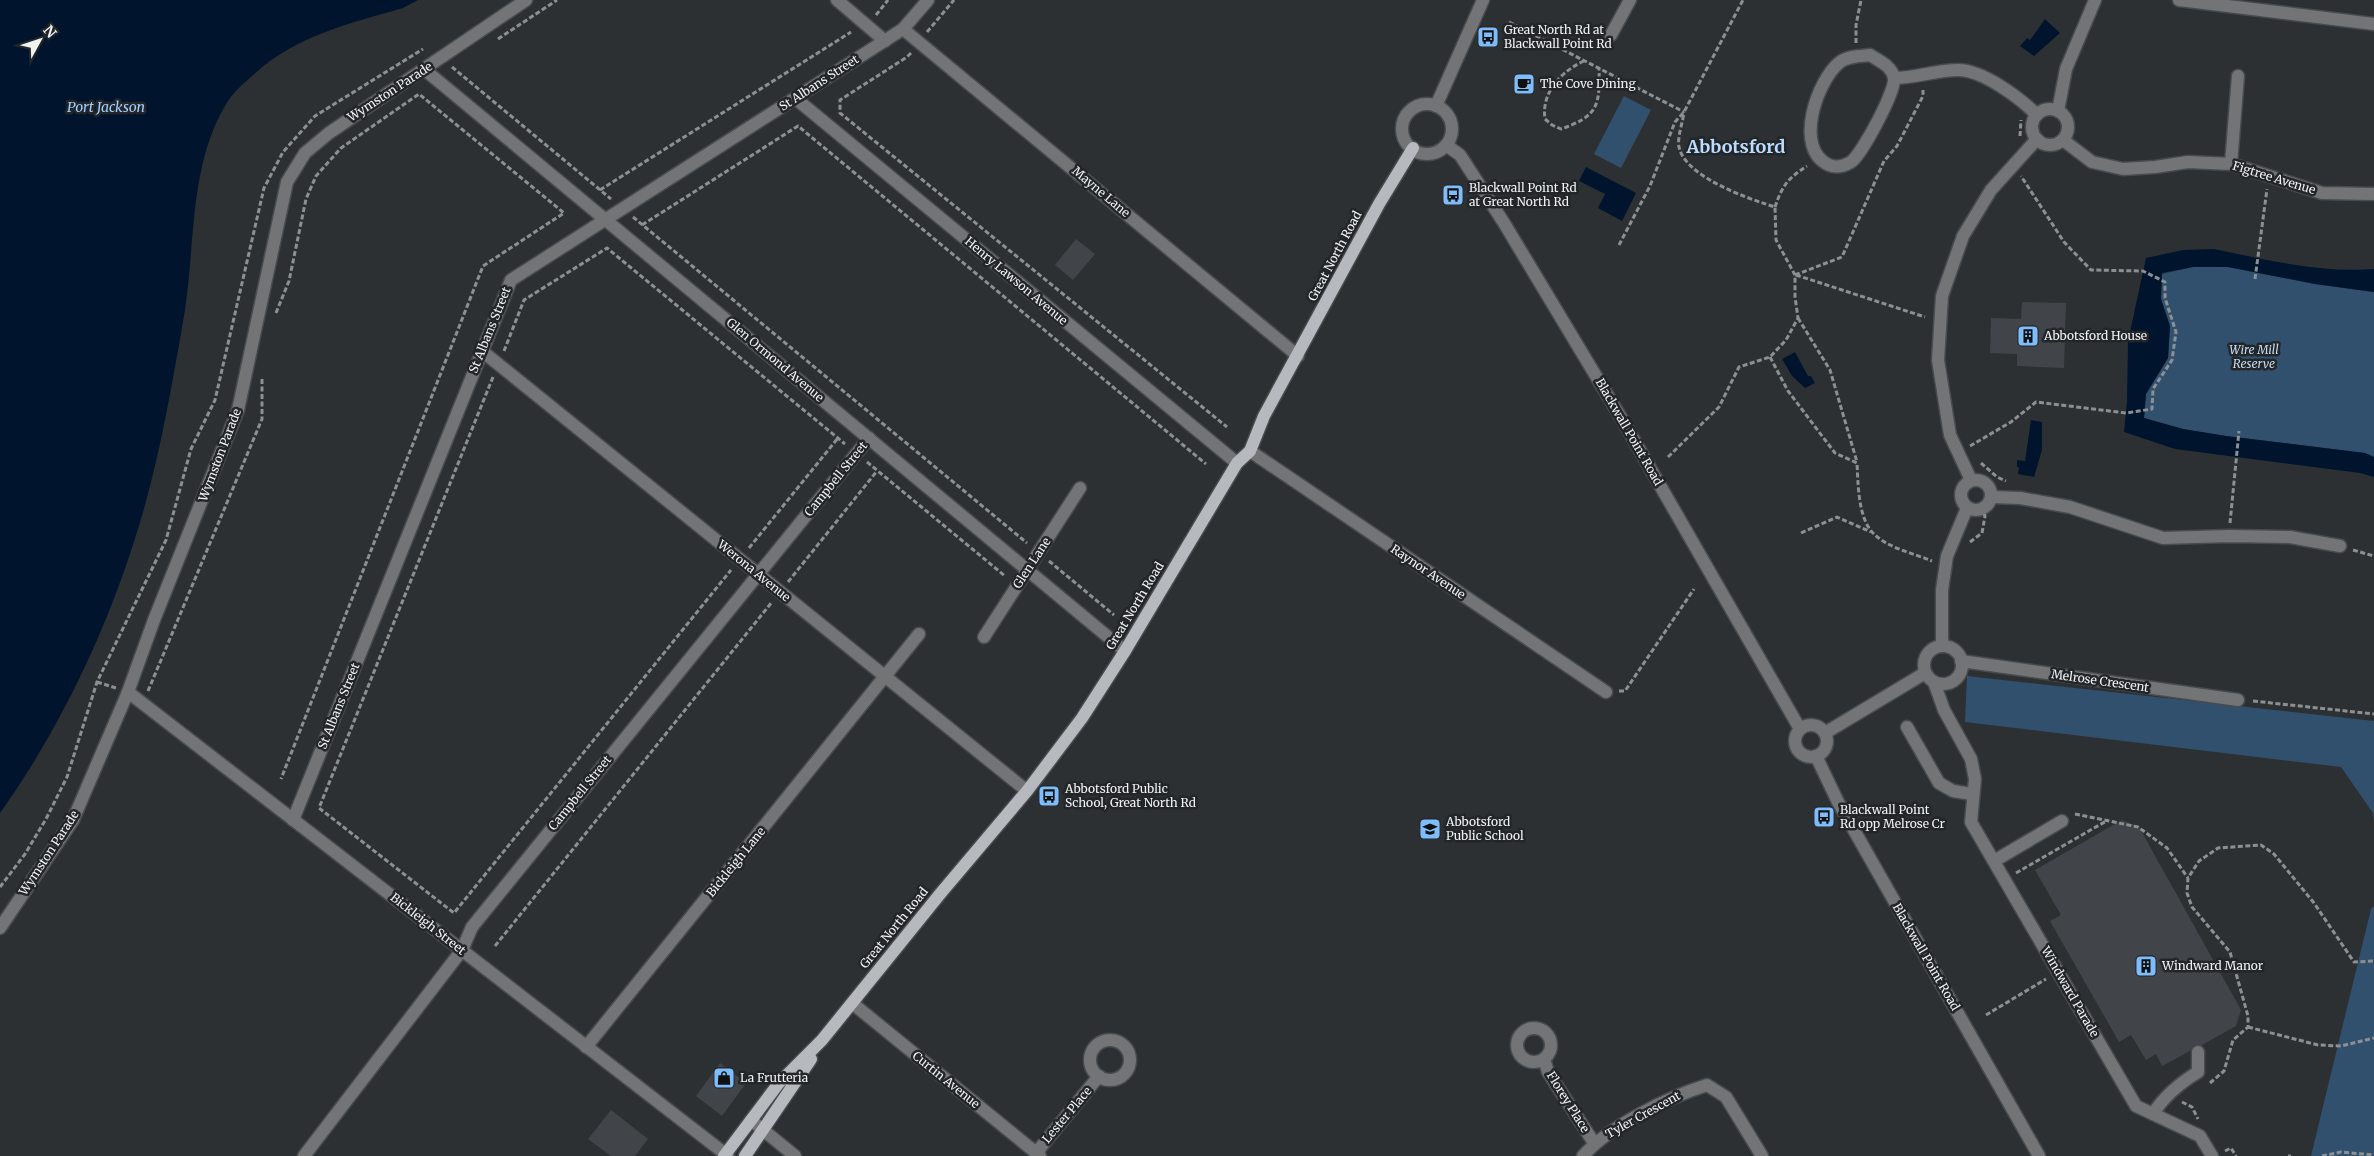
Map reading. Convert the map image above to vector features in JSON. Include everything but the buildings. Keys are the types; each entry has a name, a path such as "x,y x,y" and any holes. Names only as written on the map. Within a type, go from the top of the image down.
{"main road":[{"name":"Great North Road","path":"745,1156 822,1040 1026,791 1082,718 1125,651 1237,463 1250,452 1264,416 1379,204 1412,148"},
{"name":"Great North Road","path":"726,1155 779,1083 822,1040"}],"street":[{"name":"Wymston Parade","path":"0,928 73,820 128,692 154,620 238,410 287,182 305,154 329,133 425,70 526,0"},
{"path":"836,0 886,40"},
{"name":"St Albans Street","path":"293,820 511,280 904,29 928,0"},
{"path":"1436,106 1483,0"},
{"path":"1612,35 1630,0"},
{"path":"2058,111 2066,69 2094,0"},
{"path":"2179,0 2374,24"},
{"name":"Mayne Lane","path":"904,29 1298,356"},
{"path":"1870,55 1882,62 1894,78 1893,86 1887,101 1856,157 1840,167 1830,165 1821,160 1815,150 1811,126 1819,90 1828,74 1842,61 1857,56 1870,55"},
{"name":"Glen Ormond Avenue","path":"425,70 1125,651"},
{"path":"1894,78 1914,78 1932,72 1960,70 1992,81 2024,102 2037,115"},
{"path":"2231,164 2238,76"},
{"name":"Henry Lawson Avenue","path":"795,98 1237,463"},
{"path":"1425,104 1436,106 1447,114 1451,123 1450,136 1446,145 1430,153 1421,152 1412,148 1403,135 1404,119 1415,107 1425,104"},
{"path":"2045,110 2058,111 2066,118 2068,130 2063,140 2047,145 2037,139 2032,126 2037,115 2045,110"},
{"path":"1971,480 1950,435 1938,360 1942,296 1963,236 1991,190 2037,139"},
{"name":"Figtree Avenue","path":"2063,140 2092,162 2123,169 2156,168 2188,162 2231,164 2322,193 2374,194"},
{"name":"Blackwall Point Road","path":"1446,145 1460,155 1504,223 1623,421 1800,729"},
{"name":"Werona Avenue","path":"482,351 1026,791"},
{"name":"Campbell Street","path":"304,1156 462,950 472,927 869,438"},
{"name":"Raynor Avenue","path":"1250,452 1606,692"},
{"path":"1971,480 1982,480 1991,492 1990,502 1977,511 1967,508 1961,500 1961,490 1971,480"},
{"name":"Glen Lane","path":"984,638 1080,488"},
{"path":"1991,497 2020,498 2070,507 2163,538 2290,537 2340,546"},
{"path":"1942,646 1942,590 1947,556 1967,508"},
{"name":"Bickleigh Lane","path":"586,1047 919,634"},
{"path":"1942,646 1954,650 1961,661 1960,673 1952,682 1946,684 1930,677 1924,660 1931,650 1942,646"},
{"name":"Melrose Crescent","path":"1961,661 2238,700"},
{"path":"1825,732 1930,677"},
{"name":"Windward Parade","path":"1930,677 1944,710 1971,759 1975,778 1972,794 1971,822 2136,1106 2200,1136 2215,1155"},
{"name":"Bickleigh Street","path":"128,692 726,1155"},
{"path":"1813,725 1825,732 1826,746 1816,756 1802,754 1796,747 1795,738 1800,729 1813,725"},
{"path":"1907,727 1939,783 1953,791 1972,794"},
{"name":"Blackwall Point Road","path":"1816,756 1838,802 2039,1156"},
{"path":"1994,861 2063,817"},
{"name":"Curtin Avenue","path":"852,1003 1038,1154"},
{"path":"2153,1114 2159,1105 2182,1082 2198,1072 2198,1052"},
{"name":"Florey Place","path":"1544,1059 1548,1072 1594,1143"},
{"name":"Lester Place","path":"1038,1154 1099,1076"},
{"name":"Tyler Crescent","path":"1583,1156 1594,1143 1668,1100 1707,1085 1726,1097 1762,1156"},
{"path":"751,1120 795,1156"}],"path":[{"path":"873,18 888,0"},
{"path":"954,0 907,57 840,100 840,113 1227,427"},
{"path":"1619,246 1650,186 1675,122 1684,112 1743,0"},
{"path":"1857,56 1856,25 1861,0"},
{"path":"1509,22 1684,112"},
{"path":"600,190 858,28"},
{"name":"Wymston Parade","path":"0,886 25,854 46,819 67,777 97,682 166,540 191,449 215,400 264,188 283,152 315,116 431,44"},
{"path":"1585,61 1562,75 1545,100 1544,119 1552,126 1561,129 1578,123 1592,113 1599,94 1599,68"},
{"path":"452,67 1114,615"},
{"path":"1795,274 1842,257 1884,161 1897,146 1923,96 1923,86"},
{"path":"274,316 289,281 306,199 316,176 340,148 419,94 564,213 483,266 281,779"},
{"path":"1684,112 1679,146 1686,161 1702,174 1734,192 1775,207"},
{"path":"2022,114 2019,142 2026,151"},
{"path":"642,225 798,126 1206,464"},
{"path":"1821,160 1790,177 1780,192 1775,207 1776,240 1795,274 1795,297 1798,318 1830,370 1857,463 1859,502 1872,532"},
{"path":"2016,184 2026,170"},
{"path":"1970,446 2011,422 2036,402 2126,413 2152,409 2153,389 2172,360 2176,332 2165,298 2165,282 2161,282 2143,271 2091,270 2064,242 2021,176"},
{"path":"2254,279 2268,176"},
{"path":"838,438 454,913 319,808 524,300 607,248 838,438 856,454 1017,586"},
{"path":"1795,274 1941,322"},
{"path":"1668,457 1719,407 1739,367 1770,357 1786,340 1798,318"},
{"path":"1770,357 1788,391 1836,453 1857,463"},
{"path":"148,691 262,419 262,375"},
{"path":"2229,536 2239,431"},
{"path":"1967,436 1974,452"},
{"path":"1977,458 1997,477 2011,483"},
{"path":"495,946 877,471"},
{"path":"1967,544 1982,533 1985,516 1982,509"},
{"path":"1801,533 1836,517 1872,532 1885,542 1936,562"},
{"path":"2340,546 2374,556"},
{"path":"1606,692 1625,691 1694,589"},
{"path":"2238,700 2374,714"},
{"path":"2063,817 2108,820 2138,827 2167,848 2188,878"},
{"path":"2005,880 2108,820"},
{"path":"2204,1087 2224,1071 2233,1040 2248,1027 2248,1016 2230,952 2192,907 2187,893 2188,878 2199,861 2218,848 2261,845 2274,854 2289,869 2354,962 2374,961"},
{"path":"1986,1015 2058,972"},
{"path":"2248,1027 2318,1045 2341,1046 2374,1038"},
{"path":"2185,1098 2180,1101 2192,1107 2200,1122"},
{"path":"2215,1155 2231,1148 2236,1156"},
{"path":"2322,1156 2341,1152 2374,1155"}],"green space":[{"path":"1624,96 1651,110 1621,168 1594,154"},
{"name":"Wire Mill Reserve","path":"2193,267 2228,267 2315,284 2374,292 2374,457 2365,453 2183,429 2144,418 2146,394 2168,358 2170,326 2161,299 2162,274"},
{"path":"1967,676 2374,721 2374,821 2373,813 2341,767 1965,722"},
{"path":"2374,906 2374,1156 2311,1156 2371,909"}],"water":[{"name":"Port Jackson","path":"0,0 418,0 403,8 322,33 285,51 236,91 228,101 215,125 206,151 200,178 188,289 167,411 157,459 133,546 103,626 67,704 24,778 0,813"},
{"path":"2045,19 2060,33 2034,56 2020,46 2027,38 2030,40"},
{"path":"1586,167 1636,193 1622,221 1598,208 1605,194 1579,181"},
{"path":"2214,249 2314,267 2354,270 2374,269 2374,292 2315,284 2228,267 2193,267 2162,273 2161,299 2170,326 2168,358 2146,394 2144,418 2183,429 2226,436 2365,453 2374,457 2374,477 2360,473 2175,449 2124,432 2127,401 2128,341 2146,258 2183,250"},
{"path":"1795,352 1808,376 1811,376 1815,383 1805,388 1792,376 1782,359"},
{"path":"2031,420 2042,422 2042,450 2034,477 2018,474 2019,468 2017,467 2017,460 2025,461"}],"place":[{"name":"Great North Rd at Blackwall Point Rd","path":"1488,37"},
{"name":"The Cove Dining","path":"1524,84"},
{"name":"Blackwall Point Rd at Great North Rd","path":"1453,195"},
{"name":"Abbotsford House","path":"2028,336"},
{"name":"Abbotsford Public School, Great North Rd","path":"1049,796"},
{"name":"Blackwall Point Rd opp Melrose Cr","path":"1824,817"},
{"name":"Abbotsford Public School","path":"1430,829"},
{"name":"Windward Manor","path":"2146,966"},
{"name":"La Frutteria","path":"724,1078"}],"district":[{"name":"Abbotsford","path":"1736,147"}]}
